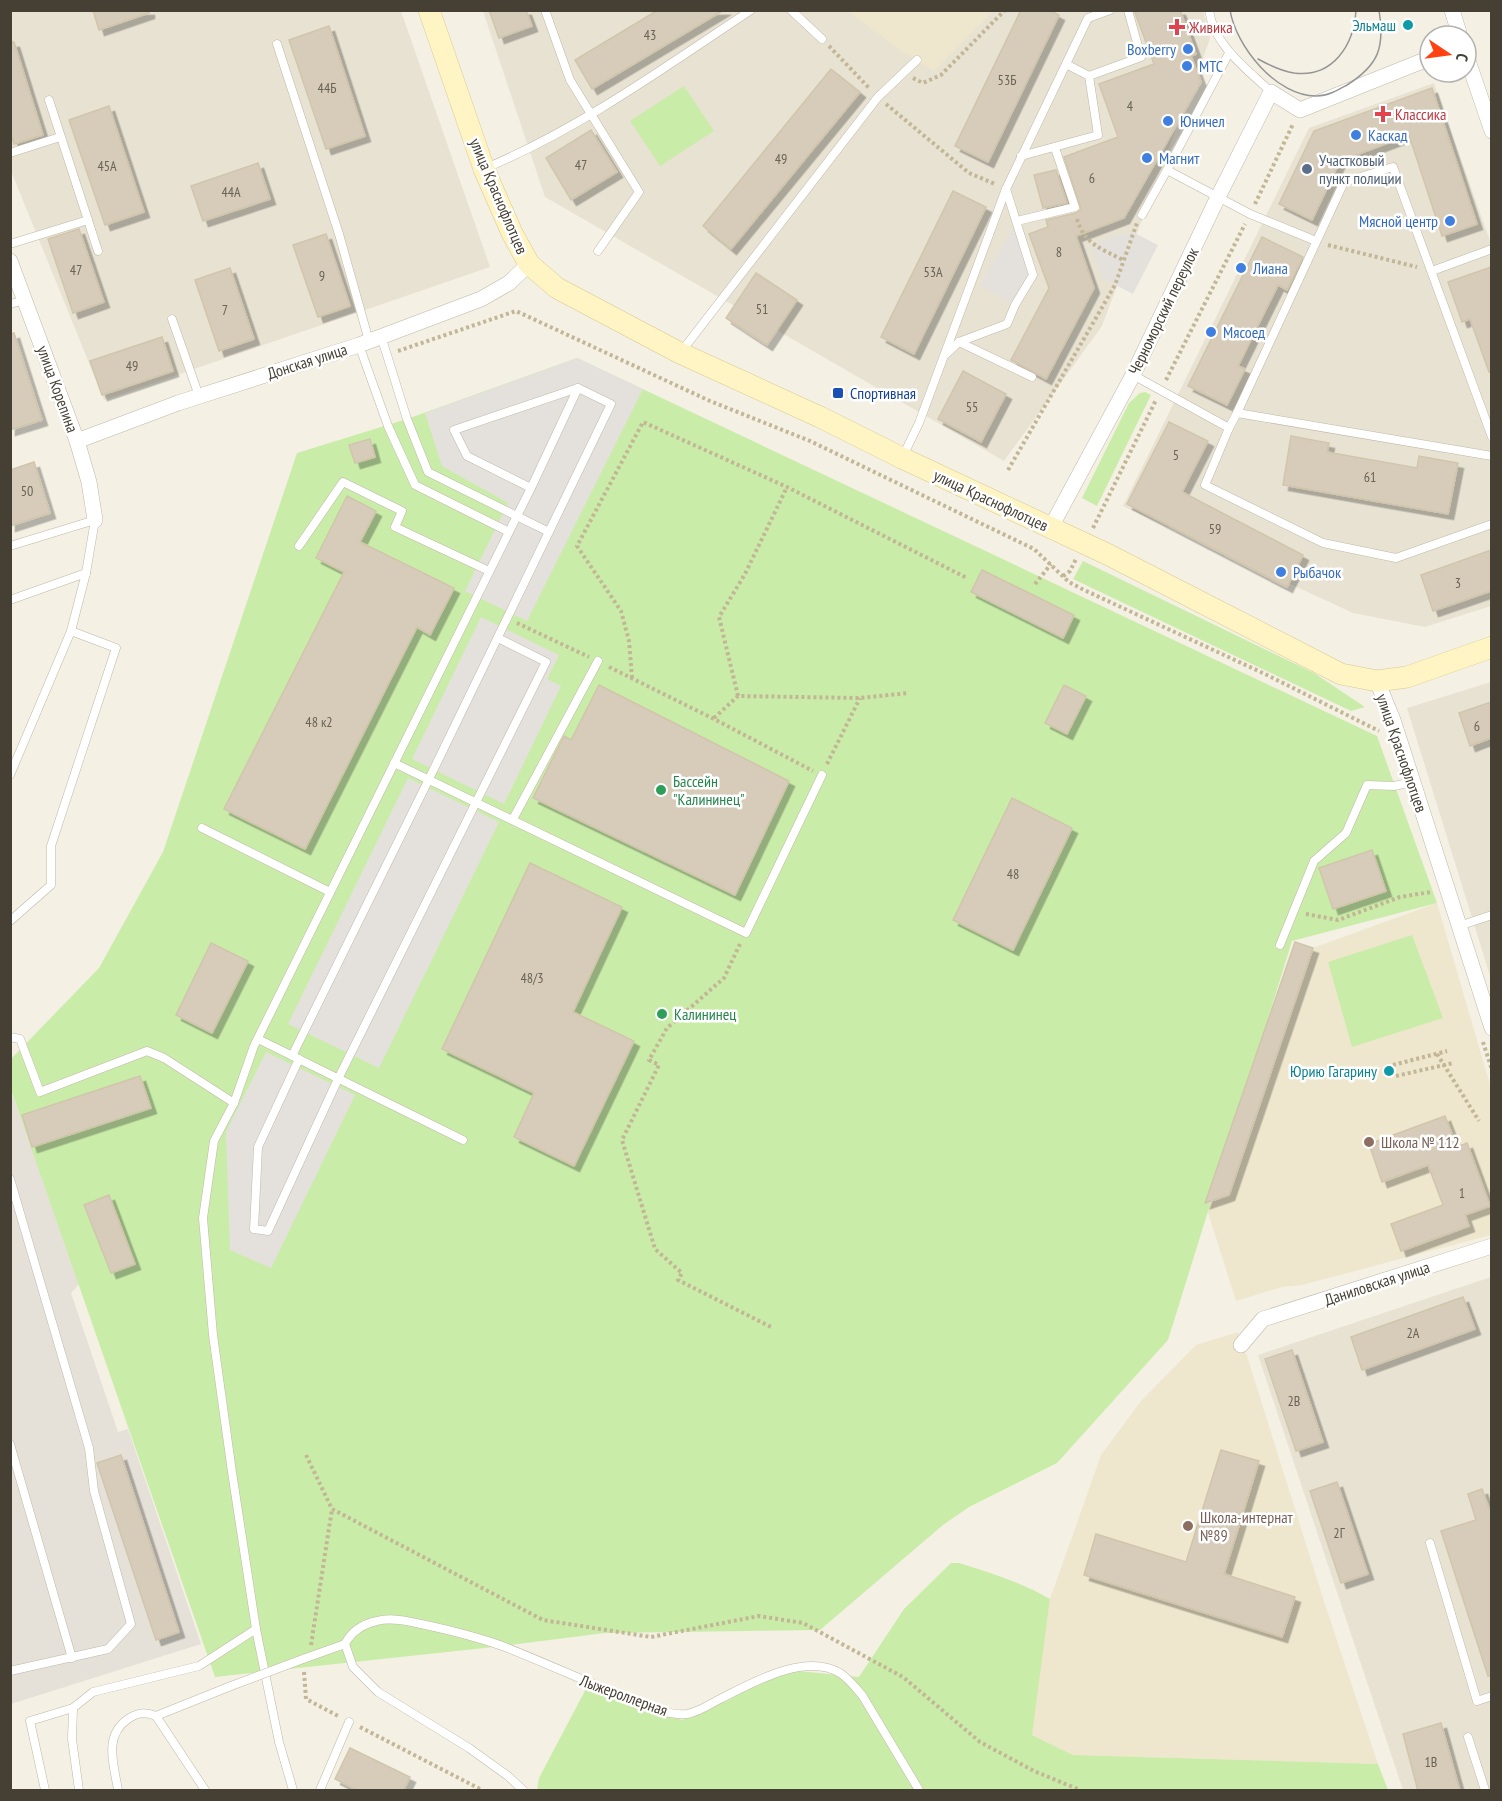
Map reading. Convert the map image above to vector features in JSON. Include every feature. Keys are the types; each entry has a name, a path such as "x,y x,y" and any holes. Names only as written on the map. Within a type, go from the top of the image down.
{"main road":[{"name":"улица Краснофлотцев","path":"429,10 484,169 512,233 529,264 557,288 680,353 1085,543 1341,674 1377,681"},
{"path":"1377,681 1407,677 1491,647"}],"street":[{"path":"1271,92 1300,110 1418,63"},
{"path":"1476,84 1490,122"},
{"name":"Черноморский переулок","path":"1051,527 1133,375 1271,92"},
{"name":"улица Корепина","path":"10,261 18,302 77,441 89,482 95,520"},
{"name":"Донская улица","path":"77,441 199,396 370,341 481,299 509,283 529,264"},
{"name":"улица Краснофлотцев","path":"1377,681 1393,720 1491,1028"},
{"name":"Даниловская улица","path":"1241,1345 1263,1319 1491,1246"}],"lane":[{"path":"545,10 570,81 639,192 598,251"},
{"path":"484,169 520,154 592,115 752,10"},
{"path":"791,10 822,39"},
{"path":"902,458 919,423 1006,189 1088,18 1110,10"},
{"path":"1066,64 1089,76 1141,57 1128,10"},
{"path":"1209,10 1210,24 1229,53 1271,92"},
{"path":"277,44 339,234 370,341 388,426 416,485 509,532"},
{"path":"1142,215 1229,53"},
{"path":"680,353 878,97 917,60"},
{"path":"1022,156 1098,135 1089,76"},
{"path":"49,100 98,251"},
{"path":"10,153 60,137"},
{"path":"1017,221 1075,207 1055,148"},
{"path":"1491,437 1393,167 1344,182 1204,485 1323,543 1396,558 1491,524"},
{"path":"1167,170 1250,214 1316,242"},
{"path":"943,357 959,342 1006,324 1034,274 1006,189"},
{"path":"10,244 88,220"},
{"path":"1432,271 1491,249"},
{"path":"172,319 199,396"},
{"path":"370,341 387,356 407,419 428,472 549,532"},
{"path":"959,342 1032,377"},
{"path":"1133,375 1229,428"},
{"path":"498,638 546,662 338,1079 268,1230 254,1229 258,1147 295,1058 611,404 578,388 454,430 467,456 531,488"},
{"path":"293,1791 279,1742 256,1629 214,1346 203,1218 214,1141 234,1103 258,1039 518,516 578,388"},
{"path":"1237,413 1491,456"},
{"path":"299,546 343,482 402,511 395,527 489,571"},
{"path":"10,546 95,520 86,573 71,631 10,775"},
{"path":"10,600 86,573"},
{"path":"10,921 51,885 51,846 116,648 71,631"},
{"path":"513,819 598,661"},
{"path":"394,763 746,933 822,776"},
{"path":"1280,945 1314,861 1346,833 1367,785 1394,786 1413,782"},
{"path":"202,828 330,892"},
{"path":"1459,926 1491,915"},
{"path":"10,1037 20,1039 39,1092 147,1052 164,1058 234,1103"},
{"path":"258,1039 463,1140"},
{"path":"10,1179 89,1448 94,1491 131,1624 108,1649 10,1671"},
{"path":"10,1444 72,1658"},
{"path":"1430,1543 1477,1701 1491,1696"},
{"name":"Лыжероллерная","path":"118,1791 111,1749 113,1738 118,1728 135,1715 147,1712 156,1716 345,1644 349,1636 361,1627 378,1620 401,1620 443,1628 503,1646 625,1697 676,1714 688,1714 699,1710 760,1679 795,1667 823,1667 839,1672 862,1695 919,1791"},
{"path":"45,1791 30,1721 73,1708 93,1692 199,1666 256,1629"},
{"path":"345,1644 353,1667 378,1692 469,1748 508,1776 523,1791"},
{"path":"73,1708 72,1739 79,1791"},
{"path":"156,1716 205,1791"},
{"path":"320,1791 349,1722"},
{"path":"1468,1737 1485,1791"}],"path":[{"path":"903,73 922,83 941,75 1005,10"},
{"path":"822,39 878,97 969,172 1006,189"},
{"path":"1085,543 1300,110"},
{"path":"1077,220 1080,229 1091,244 1123,260"},
{"path":"1008,470 1115,285 1133,232"},
{"path":"1316,242 1432,271"},
{"path":"387,356 516,311 710,401 810,441 1034,549 1069,582 1082,589 1265,674 1383,733"},
{"path":"632,678 629,641 621,611 577,546 643,422 787,487 967,579"},
{"path":"738,696 718,617 745,574 787,487"},
{"path":"1035,584 1050,564"},
{"path":"507,618 579,652"},
{"path":"611,668 714,718 822,776 860,698"},
{"path":"714,718 738,696 860,698 909,693"},
{"path":"1293,912 1338,920 1400,897 1434,892 1431,882"},
{"path":"746,933 724,978 667,1028 649,1060 659,1065 622,1140 655,1249 682,1273 678,1280 774,1328"},
{"path":"1483,1042 1491,1070"},
{"path":"1393,1065 1447,1051"},
{"path":"1437,1054 1479,1121"},
{"path":"1396,1076 1453,1063"},
{"path":"306,1455 333,1509 543,1620 651,1637 759,1616 803,1623 903,1677 980,1742 1034,1771 1080,1791"},
{"path":"465,1782 482,1791"}],"shaded area":[{"path":"1203,10 1210,39 1102,326 1004,461 545,197 483,11"},
{"path":"10,11 401,11 490,267 104,400 11,171"},
{"path":"848,11 993,11 934,71 903,52"},
{"path":"1434,84 1491,244 1491,606 1425,627 1353,613 1123,506 1309,128"},
{"path":"1017,221 1033,275 1015,305 980,285"},
{"path":"1133,232 1158,245 1133,294 1102,278 1091,244"},
{"path":"577,358 643,389 527,621 465,591 508,503 442,466 425,413"},
{"path":"481,617 559,655 547,679 561,686 504,804 412,759"},
{"path":"1491,682 1491,979 1407,708"},
{"path":"408,778 499,822 379,1068 288,1024"},
{"name":"Школа № 112","path":"1437,903 1491,1088 1491,1235 1302,1285 1282,1287 1236,1301 1205,1203 1229,1195 1313,948"},
{"path":"266,1052 355,1095 271,1268 230,1250 226,1132"},
{"path":"10,1089 81,1282 71,1293 118,1432 128,1429 201,1644 11,1704"},
{"path":"1491,1277 1491,1790 1403,1790 1258,1355"},
{"name":"Школа-интернат №89","path":"1238,1332 1378,1764 1073,1755 1031,1735 1050,1599 1101,1455 1141,1401 1196,1345"}],"green space":[{"path":"684,86 714,131 660,166 630,121"},
{"name":"Калининец","path":"577,358 1377,736 1437,903 1292,941 1168,1340 1057,1463 969,1507 943,1525 820,1630 605,1633 215,1677 11,1090 10,1060 99,968 163,852 297,453 407,419"},
{"path":"1145,392 1151,395 1097,506 1082,498 1129,403 1140,393"},
{"path":"1083,561 1314,673 1365,707 1351,711 1073,579"},
{"path":"1412,935 1443,1018 1352,1047 1328,962"},
{"path":"951,1563 959,1563 1006,1578 1050,1599 1032,1735 1073,1755 1378,1764 1388,1790 537,1790 539,1778 588,1685 682,1720 778,1669 859,1677 904,1609"}],"building":[{"path":"93,10 149,10 149,13 99,30"},
{"path":"489,10 526,10 532,26 499,38"},
{"path":"658,10 724,10 592,89 575,60"},
{"path":"1021,10 1049,10 1059,15 988,162 955,146"},
{"path":"1134,10 1180,10 1196,54 1191,56 1201,82 1124,218 1076,236 1094,288 1046,379 1011,360 1049,288 1029,234 1048,227 1046,220 1076,213 1081,209 1064,157 1118,137 1099,84 1154,64"},
{"path":"329,26 365,136 326,149 289,40"},
{"path":"10,42 14,42 43,135 14,144 10,132"},
{"path":"831,69 860,92 731,249 703,226"},
{"path":"1432,88 1477,224 1442,236 1409,135 1340,161 1312,220 1279,204 1314,131"},
{"path":"109,106 144,212 105,225 69,120"},
{"path":"591,130 617,172 571,200 546,158"},
{"path":"258,163 270,199 203,221 191,186"},
{"path":"1056,170 1067,203 1043,208 1034,175"},
{"path":"953,191 986,207 914,354 881,337"},
{"path":"79,229 104,302 73,313 48,239"},
{"path":"326,234 350,306 318,317 293,245"},
{"path":"1262,237 1303,257 1287,290 1278,285 1238,366 1245,369 1227,405 1188,386"},
{"path":"1491,267 1491,372 1489,372 1470,319 1462,322 1448,282"},
{"path":"230,268 254,339 219,351 195,280"},
{"path":"756,273 797,300 767,345 726,318"},
{"path":"14,333 42,420 10,430 10,334"},
{"path":"162,337 173,371 102,395 90,361"},
{"path":"963,371 1006,394 981,442 938,419"},
{"path":"1169,422 1208,441 1182,492 1303,555 1287,587 1127,504"},
{"path":"1291,436 1329,443 1327,452 1417,468 1419,456 1458,463 1448,514 1283,485"},
{"path":"370,439 375,457 355,463 349,445"},
{"path":"34,462 50,513 10,526 10,470"},
{"path":"347,496 376,511 360,542 454,588 430,635 417,627 305,849 224,809 344,572 316,558"},
{"path":"1491,550 1491,591 1433,611 1421,575"},
{"path":"982,570 1074,615 1063,638 971,592"},
{"name":"Бассейн \"Калининец\"","path":"599,685 789,781 735,895 533,798 564,736 571,740"},
{"path":"1064,685 1086,696 1067,734 1045,723"},
{"path":"1491,702 1491,738 1470,746 1459,713"},
{"path":"1012,798 1072,828 1013,950 953,920"},
{"path":"1372,850 1386,891 1333,909 1319,868"},
{"path":"530,863 622,907 573,1012 634,1041 574,1166 514,1137 534,1093 442,1049"},
{"path":"1295,942 1313,948 1229,1195 1205,1203"},
{"path":"211,943 248,961 212,1033 176,1015"},
{"path":"140,1076 151,1108 32,1147 22,1115"},
{"path":"1445,1116 1457,1147 1467,1143 1490,1206 1465,1215 1469,1226 1401,1251 1391,1224 1443,1205 1428,1165 1382,1182 1369,1144"},
{"path":"109,1195 135,1264 111,1273 84,1205"},
{"path":"1463,1297 1475,1329 1362,1370 1351,1337"},
{"path":"1292,1350 1323,1442 1296,1451 1265,1359"},
{"path":"1221,1450 1259,1461 1224,1574 1295,1597 1282,1637 1084,1575 1096,1534 1186,1562"},
{"path":"121,1455 179,1632 156,1640 97,1463"},
{"path":"1337,1482 1368,1574 1341,1583 1310,1491"},
{"path":"1482,1489 1491,1514 1491,1676 1488,1676 1441,1531 1476,1520 1468,1494"},
{"path":"1441,1723 1460,1791 1418,1791 1403,1734"},
{"path":"350,1748 410,1777 403,1791 359,1791 335,1779"}],"tram line":[{"path":"1230,10 1240,39 1250,54 1273,79 1302,94 1317,96 1329,94 1347,85 1358,78 1373,62 1380,45 1379,10"},
{"path":"1258,59 1271,66 1294,73 1320,70 1330,64 1346,47 1356,10"}],"place":[{"name":"Эльмаш","path":"1408,25"},
{"name":"Живика","path":"1177,27"},
{"name":"Boxberry","path":"1188,49"},
{"name":"МТС","path":"1187,66"},
{"name":"Классика","path":"1383,114"},
{"name":"Юничел","path":"1168,121"},
{"name":"Каскад","path":"1356,135"},
{"name":"Магнит","path":"1147,158"},
{"name":"Участковый пункт полиции","path":"1307,169"},
{"name":"Мясной центр","path":"1450,221"},
{"name":"Лиана","path":"1241,268"},
{"name":"Мясоед","path":"1211,332"},
{"name":"Спортивная","path":"838,393"},
{"name":"Рыбачок","path":"1281,572"},
{"name":"Бассейн \"Калининец\"","path":"661,790"},
{"name":"Калининец","path":"662,1014"},
{"name":"Юрию Гагарину","path":"1389,1071"},
{"name":"Школа № 112","path":"1369,1142"},
{"name":"Школа-интернат №89","path":"1188,1526"}]}
